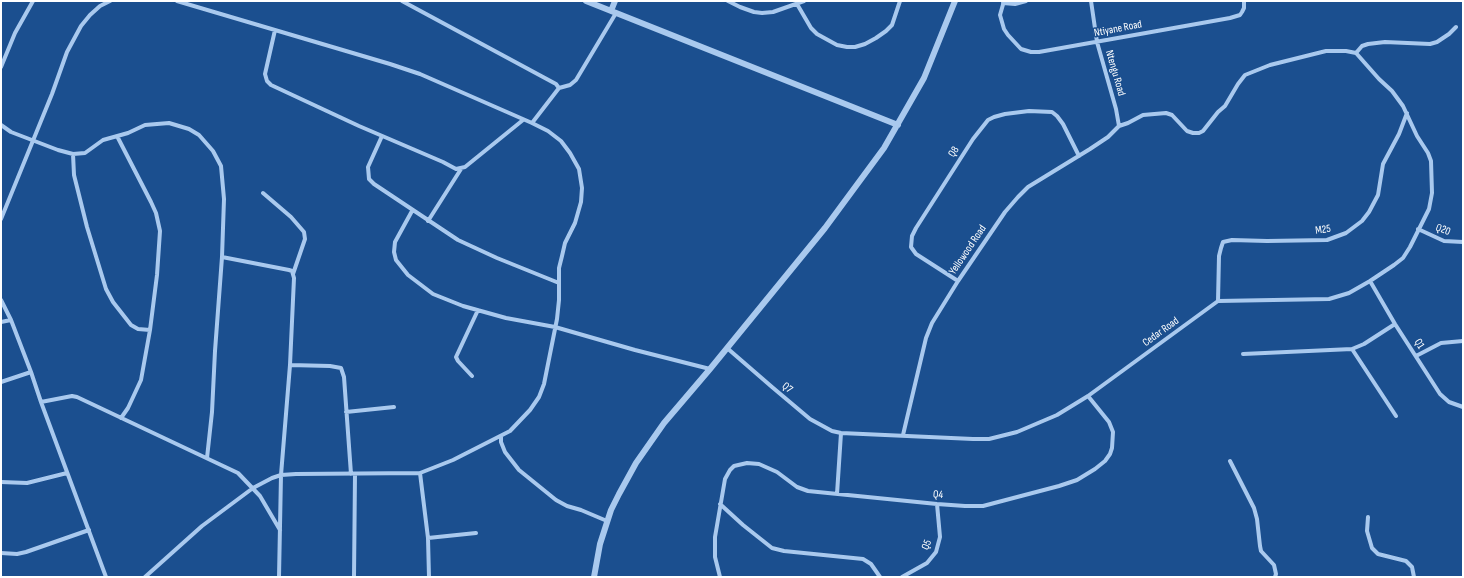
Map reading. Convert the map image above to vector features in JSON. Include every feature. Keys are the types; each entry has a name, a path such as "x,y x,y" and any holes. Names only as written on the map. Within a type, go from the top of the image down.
{"street":[{"path":"1,67 15,33 33,1"},
{"path":"1,219 52,94 67,52 81,26 90,15 100,6 110,1"},
{"path":"146,577 202,526 253,488 272,478 281,475 420,473 454,460 510,430 530,410 539,397 544,384 559,300 562,256 565,243 575,223 581,202 582,188 581,177 575,160 561,142 548,131 532,123 420,74 177,1"},
{"path":"402,1 552,82 559,88"},
{"path":"586,1 898,125"},
{"path":"532,123 559,88 570,85 576,80 613,12 615,1"},
{"path":"728,1 754,12 762,13 773,12 804,1"},
{"path":"797,4 811,28 817,34 837,46 855,47 865,44 886,31 892,25 900,1"},
{"path":"594,577 600,544 607,521 619,494 644,450 669,417 710,369 850,196 884,148 924,78 955,1"},
{"path":"1003,2 1015,4 1026,1"},
{"name":"Ntengu Road","path":"1091,1 1096,42 1116,109 1119,126"},
{"name":"Ntiyane Road","path":"1003,2 1001,20 1008,35 1017,46 1025,51 1039,52 1230,18 1240,15 1244,8 1244,1"},
{"path":"1218,302 1329,299 1341,296 1370,281 1403,258 1410,247 1430,204 1432,193 1430,161 1428,153 1417,136 1404,106 1356,53 1362,46 1368,44 1386,42 1430,44 1437,42 1456,27"},
{"path":"275,30 265,70 267,81 271,85 301,100 456,169 461,169"},
{"name":"Yellowood Road","path":"903,435 926,338 932,323 958,281 1005,212 1028,188 1108,137 1119,126 1143,115 1172,115 1187,131 1199,133 1203,131 1218,112 1225,106 1245,75 1270,65 1326,51 1346,51 1356,53"},
{"name":"Q8","path":"958,281 916,254 911,247 912,236 973,139 988,120 994,116 1017,112 1052,112 1063,124 1079,156"},
{"name":"M25","path":"1218,302 1220,256 1223,242 1232,240 1327,240 1346,233 1362,221 1369,212 1378,195 1383,164 1399,134 1407,113"},
{"path":"428,221 461,169 523,120"},
{"path":"1,125 10,132 73,154 85,153 104,140 149,124 169,123 189,129 206,141 213,151 221,166 224,200 222,257 212,412 207,458"},
{"path":"118,136 156,213 160,231 158,275 141,380 128,408 121,418"},
{"path":"382,136 368,167 369,179 374,184 412,211 458,240 497,258 559,283"},
{"path":"73,154 76,182 87,227 106,289 113,302 131,325 138,329 150,330"},
{"path":"263,193 291,217 304,232 305,239 293,274 290,365 281,475 279,577"},
{"path":"412,211 395,242 394,252 396,260 408,276 433,294 451,302 506,318 555,327 635,350 710,369"},
{"name":"Q20","path":"1418,229 1450,243 1463,242"},
{"path":"222,257 289,270 293,274"},
{"name":"Q1","path":"1370,281 1395,324 1440,394 1449,402 1463,407"},
{"path":"1,300 11,320 31,372 106,577"},
{"name":"Cedar Road","path":"841,434 989,439 1037,424 1057,415 1088,396 1218,302"},
{"path":"472,376 456,357 478,310"},
{"path":"1,322 11,320"},
{"path":"1243,354 1298,351 1327,352 1352,349 1364,344 1395,324"},
{"path":"1416,356 1441,343 1463,341"},
{"name":"Q7","path":"727,348 810,419 832,431 841,434"},
{"path":"1352,349 1396,416"},
{"path":"290,365 330,366 342,368 353,474 354,577"},
{"path":"1,382 31,372"},
{"path":"41,402 72,396 97,406 238,473 253,488 267,506 280,530"},
{"name":"Q4","path":"720,504 727,474 734,466 747,463 759,464 773,470 802,490 818,493 937,504 974,506 989,504 1059,486 1077,480 1095,469 1105,461 1112,448 1113,432 1109,422 1088,396"},
{"path":"346,412 394,407"},
{"path":"837,494 841,434"},
{"path":"501,436 501,442 505,452 520,470 556,500 567,506 607,521"},
{"path":"1230,462 1254,508 1257,519 1260,546 1264,555 1274,565 1276,574 1275,577"},
{"path":"1,482 27,483 68,473"},
{"path":"420,473 428,538 429,577"},
{"path":"720,504 714,549 720,577"},
{"path":"720,504 772,548 784,551 863,559 871,564 880,577"},
{"name":"Q5","path":"902,577 927,563 936,552 940,537 937,504"},
{"path":"1368,517 1367,531 1372,548 1378,554 1406,561 1412,568 1414,577"},
{"path":"1,553 17,554 26,552 89,530"},
{"path":"428,538 476,533"}]}
